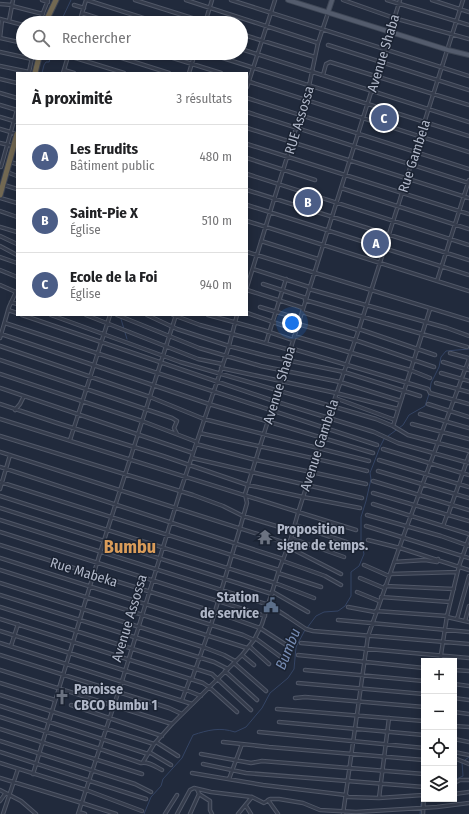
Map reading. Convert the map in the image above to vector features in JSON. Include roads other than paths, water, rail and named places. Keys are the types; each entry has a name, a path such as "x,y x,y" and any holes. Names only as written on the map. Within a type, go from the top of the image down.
{"highway":[{"path":"50,16 57,0"},
{"path":"31,72 36,60"},
{"path":"0,193 16,137"},
{"path":"6,172 13,147"}],"main road":[{"path":"288,0 448,50 469,55"},
{"path":"328,12 332,0"}],"street":[{"path":"9,21 13,0"},
{"path":"0,4 12,5 43,14 48,1 42,0"},
{"path":"81,16 86,0 137,16"},
{"path":"136,0 186,16"},
{"path":"186,0 234,16"},
{"path":"207,16 212,0"},
{"path":"231,0 469,76"},
{"path":"275,0 248,81 469,152"},
{"path":"343,0 394,18 469,39"},
{"path":"387,0 469,25"},
{"name":"Avenue Shaba","path":"182,700 200,658 211,625 247,503 245,496 248,485 400,0"},
{"path":"432,0 469,12"},
{"path":"448,50 463,0"},
{"path":"74,4 84,8"},
{"name":"RUE Assossa","path":"266,227 309,86 318,43 328,12"},
{"path":"82,13 92,16"},
{"path":"16,23 1,20 0,37 16,42"},
{"path":"248,20 318,43"},
{"path":"248,36 315,57"},
{"path":"328,45 469,90"},
{"name":"Rue Gambela","path":"380,263 448,50"},
{"path":"248,51 469,122"},
{"path":"0,52 16,56"},
{"path":"31,72 32,60"},
{"path":"63,71 67,60"},
{"path":"86,60 121,72"},
{"path":"128,60 166,72"},
{"path":"179,60 218,72"},
{"path":"189,72 192,60"},
{"path":"228,60 469,136"},
{"path":"323,76 326,64 330,62 469,105"},
{"path":"0,66 27,72"},
{"path":"0,79 16,83"},
{"path":"0,93 16,98"},
{"path":"248,98 469,169"},
{"path":"0,105 16,110"},
{"path":"248,112 469,182 437,281"},
{"path":"0,117 15,122 11,132 13,147"},
{"path":"248,128 469,198"},
{"path":"0,129 16,134"},
{"path":"0,143 13,147"},
{"path":"248,144 469,214"},
{"path":"13,147 4,156 0,167 6,172 16,176"},
{"path":"0,155 4,156"},
{"path":"248,158 315,180"},
{"path":"10,162 16,164"},
{"path":"248,174 469,245"},
{"path":"3,184 16,189"},
{"path":"341,188 469,229"},
{"path":"248,190 469,260"},
{"path":"0,193 16,203"},
{"path":"248,205 469,275"},
{"path":"0,212 16,217"},
{"path":"248,221 469,291"},
{"path":"0,226 16,232"},
{"path":"248,284 266,227"},
{"path":"0,236 16,244"},
{"path":"261,241 318,259"},
{"path":"0,246 16,254"},
{"path":"248,252 469,320"},
{"path":"0,257 16,263"},
{"name":"Avenue Gambela","path":"143,762 155,743 172,724 242,655 260,628 269,605 292,531 295,526 324,429 380,263"},
{"path":"253,268 366,306 447,328 469,336"},
{"path":"0,270 16,277"},
{"path":"266,343 286,279"},
{"path":"263,284 363,317 467,347"},
{"path":"0,285 16,292 8,310 0,338"},
{"path":"248,290 358,330 436,355"},
{"path":"11,302 16,304"},
{"path":"260,307 300,319"},
{"path":"394,428 400,401 430,309"},
{"path":"8,310 16,313"},
{"path":"248,313 296,330"},
{"path":"25,316 216,382 387,437 398,443 468,463"},
{"path":"54,316 162,356 376,419 408,435 469,452"},
{"path":"89,316 198,359 221,366 398,409"},
{"path":"70,440 110,316"},
{"path":"119,316 199,348 225,356 283,371 340,382 400,401"},
{"path":"149,316 172,326 229,346 344,372 420,396"},
{"path":"33,774 86,598 135,447 175,316"},
{"path":"178,316 232,334 347,364 428,390 430,393 469,404"},
{"path":"211,316 293,340"},
{"name":"Avenue Assossa","path":"79,813 146,605 180,492 238,316"},
{"path":"5,323 324,429 377,445"},
{"path":"298,324 355,340 434,366"},
{"path":"1,334 209,404 373,452"},
{"path":"294,336 410,370 430,378"},
{"path":"0,346 150,397 204,419 264,435 319,447 369,461"},
{"path":"343,813 364,662 371,624 469,359 450,353"},
{"path":"0,360 176,420 177,422 174,428 177,434"},
{"path":"443,362 469,370"},
{"path":"441,372 469,381"},
{"path":"0,374 177,434 196,443 256,460 366,484"},
{"path":"436,383 469,392"},
{"path":"0,388 193,453"},
{"path":"14,409 20,404 24,396"},
{"path":"335,398 395,420"},
{"path":"0,404 189,464 248,485 360,508"},
{"path":"428,404 469,417"},
{"path":"420,414 469,428"},
{"path":"0,419 356,530"},
{"path":"412,424 469,439"},
{"path":"200,433 367,470"},
{"path":"0,436 180,492 223,506 243,516 292,531"},
{"path":"383,449 469,475"},
{"path":"0,452 240,528 288,545 341,574"},
{"path":"0,489 10,455"},
{"path":"443,526 462,473 468,463 469,456"},
{"path":"192,458 362,498"},
{"path":"379,460 469,487"},
{"path":"0,467 235,542 325,576 341,585"},
{"path":"378,472 469,498"},
{"path":"374,481 469,510"},
{"path":"1,482 167,534 279,571 321,587"},
{"path":"373,493 469,521"},
{"path":"0,496 275,583 314,598"},
{"path":"373,504 469,534"},
{"path":"0,508 104,542 272,593 308,612"},
{"path":"367,515 407,526 468,546"},
{"path":"0,520 100,553 269,605 306,629 368,636 469,644"},
{"path":"295,526 355,545"},
{"path":"366,526 469,558"},
{"path":"0,532 265,616"},
{"path":"291,538 344,557"},
{"path":"441,656 444,630 457,572 468,546 469,538"},
{"path":"368,540 438,559 469,570"},
{"name":"Rue Mabeka","path":"0,545 214,612 260,628 291,648"},
{"path":"0,558 254,639 285,660"},
{"path":"394,562 425,560 437,562 438,559"},
{"path":"364,565 389,575 457,572"},
{"path":"0,570 247,648"},
{"path":"457,619 469,576"},
{"path":"360,578 384,587 454,589"},
{"path":"0,583 204,647 228,657 266,690"},
{"path":"357,592 379,601"},
{"path":"0,595 214,662 227,670 257,700"},
{"path":"381,597 450,602"},
{"path":"465,621 469,606"},
{"path":"0,607 213,674 251,710"},
{"path":"348,607 376,611 447,616 469,622"},
{"path":"0,619 191,679 209,687 237,712"},
{"path":"338,620 469,632"},
{"path":"11,646 18,624"},
{"path":"0,631 125,670 201,696"},
{"path":"0,643 192,704"},
{"path":"301,643 469,658"},
{"path":"249,646 269,664"},
{"path":"0,655 169,708 182,714"},
{"path":"242,655 254,665"},
{"path":"298,655 421,668"},
{"path":"0,670 172,724"},
{"path":"306,670 421,682"},
{"path":"457,670 469,671"},
{"path":"298,683 421,694"},
{"path":"0,684 55,700"},
{"path":"457,684 469,686"},
{"path":"0,695 155,743 178,756"},
{"path":"295,698 306,697 421,707"},
{"path":"457,698 469,700"},
{"path":"71,705 110,717 162,736"},
{"path":"0,706 148,753 171,764"},
{"path":"277,709 421,720"},
{"path":"457,712 469,714"},
{"path":"0,717 141,763 143,762 162,770"},
{"path":"379,798 389,718"},
{"path":"280,722 421,734"},
{"path":"457,726 469,728"},
{"path":"0,729 142,774"},
{"path":"259,732 421,748"},
{"path":"457,740 469,742"},
{"path":"0,741 93,770 140,786 151,792"},
{"path":"223,742 351,755 421,760"},
{"path":"230,779 242,744"},
{"path":"0,752 146,799"},
{"path":"457,752 469,754"},
{"path":"201,754 251,763 262,761 421,774"},
{"path":"457,759 469,764"},
{"path":"0,763 86,790 142,811"},
{"path":"202,764 246,773 421,787"},
{"path":"3,814 18,769"},
{"path":"192,773 263,786 346,795 348,797 379,798 421,794"},
{"path":"0,778 116,814"},
{"path":"457,782 469,780"},
{"path":"177,814 191,788 252,797 264,803 273,798 291,800 320,810 343,813 437,807 469,803"},
{"path":"197,789 199,794 210,801 210,810 212,814"},
{"path":"0,790 21,801 36,814"},
{"path":"457,794 469,792"},
{"path":"0,801 6,793"},
{"path":"190,814 199,794"},
{"path":"166,814 177,795"},
{"path":"238,814 252,797"},
{"path":"268,800 278,814"},
{"path":"423,814 424,802"},
{"path":"246,806 251,814"},
{"path":"79,813 85,814"}],"waterway":[{"path":"63,16 71,0"},
{"path":"42,72 44,65 50,60"},
{"path":"121,319 127,339"},
{"name":"Bumbu","path":"430,391 431,383 439,367 441,357 446,351 469,349"},
{"name":"Bumbu","path":"307,628 316,616 324,612 338,611 345,606 351,596 351,572 359,566 364,554 361,542 361,517 371,479 370,473 380,447 384,439 403,425 409,415 425,406 429,394"},
{"name":"Bumbu","path":"144,814 151,797 161,786 163,779 182,758 193,735 214,730 230,730 235,732 246,727 262,708 270,693 288,678 294,669 296,647 305,630"},
{"path":"465,760 469,757"},
{"path":"457,779 463,776 462,762"},
{"path":"420,814 422,802"}],"place":[{"name":"Ecole de la Foi","path":"384,118"},
{"name":"Saint-Pie X","path":"308,202"},
{"name":"Les Erudits","path":"376,243"},
{"name":"Proposition signe de temps.","path":"265,537"},
{"name":"Station de service","path":"271,605"},
{"name":"Paroisse CBCO Bumbu 1","path":"62,697"}],"district":[{"name":"Bumbu","path":"130,547"}]}
